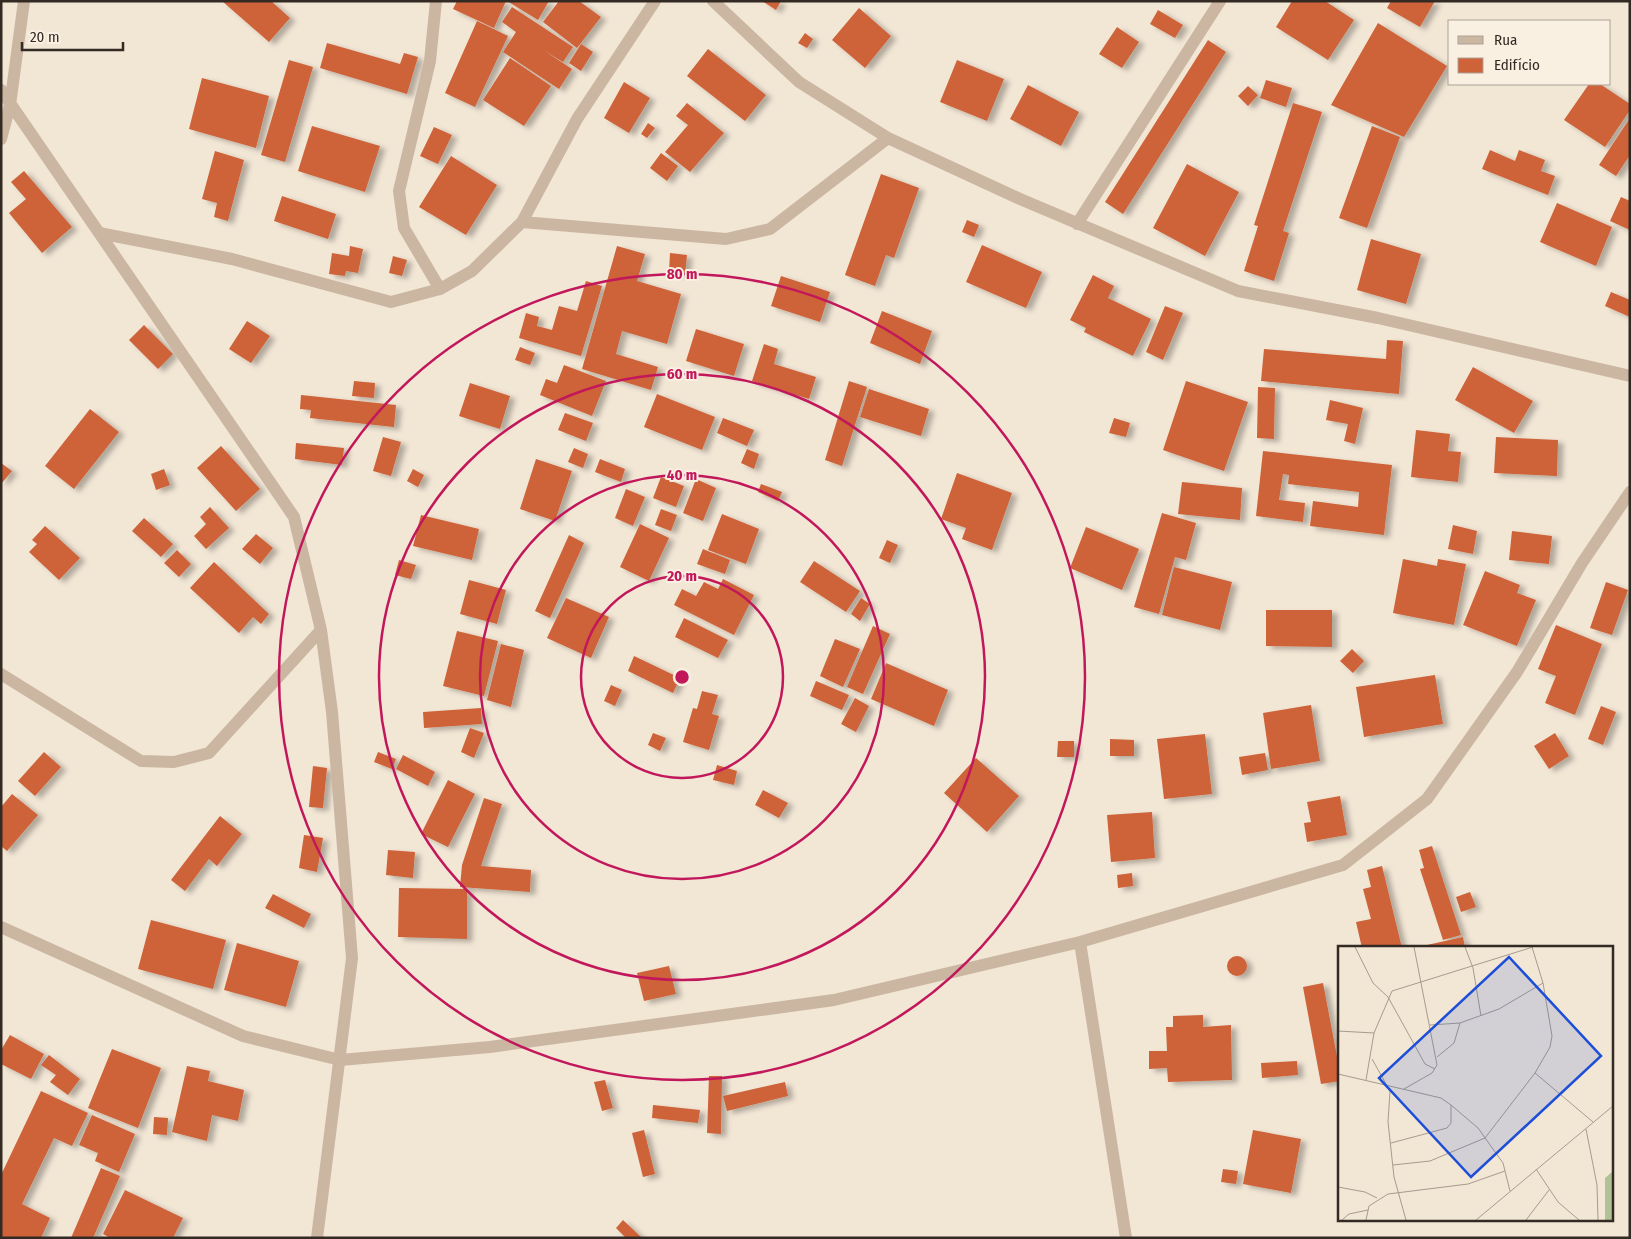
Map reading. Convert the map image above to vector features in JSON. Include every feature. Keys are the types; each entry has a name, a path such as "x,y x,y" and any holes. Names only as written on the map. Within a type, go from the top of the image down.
{"street":[{"path":"1,140 10,105 24,1"},
{"path":"436,1 430,61 399,191 404,228 440,289"},
{"path":"99,233 232,260 391,302 440,289 472,271 522,222 577,119 655,1"},
{"path":"713,1 799,82 888,138 1078,224 1238,291 1378,318 1630,376"},
{"path":"1078,224 1220,1"},
{"path":"1,90 294,517 321,630 332,712 352,958 317,1238"},
{"path":"522,222 726,239 770,229 888,138"},
{"path":"1,927 243,1036 340,1060 490,1047 834,1000 1080,942 1343,865 1427,799 1517,672 1582,563 1630,492"},
{"path":"1,674 141,761 174,762 209,753 321,630"},
{"path":"1080,942 1126,1238"}],"building":[{"path":"222,1 271,1 290,18 269,42"},
{"path":"457,1 506,1 494,28 453,9"},
{"path":"507,1 549,1 538,20"},
{"path":"559,1 579,1 601,17 577,48 543,22"},
{"path":"762,1 781,1 776,10"},
{"path":"1292,1 1325,1 1354,20 1328,60 1276,27"},
{"path":"1391,1 1435,1 1420,27 1387,8"},
{"path":"512,7 573,47 563,62 543,50 572,69 559,89 503,52 516,32 502,22"},
{"path":"859,8 891,36 865,68 832,40"},
{"path":"1158,10 1183,25 1175,38 1150,24"},
{"path":"477,21 508,36 475,107 445,93"},
{"path":"1378,23 1447,66 1404,137 1331,105"},
{"path":"1117,27 1139,42 1122,68 1099,54"},
{"path":"805,33 813,39 807,48 798,43"},
{"path":"1208,40 1226,52 1123,214 1105,202"},
{"path":"327,43 400,64 404,53 418,57 407,94 320,68"},
{"path":"581,44 593,52 581,71 569,63"},
{"path":"708,49 766,95 745,121 687,76"},
{"path":"510,58 551,86 524,126 483,100"},
{"path":"289,60 313,67 285,162 261,155"},
{"path":"957,60 1004,79 987,121 940,102"},
{"path":"202,78 269,96 256,148 189,129"},
{"path":"1266,80 1292,88 1286,107 1260,98"},
{"path":"624,82 650,98 629,133 604,118"},
{"path":"1028,85 1079,112 1061,146 1010,119"},
{"path":"1588,85 1602,85 1630,104 1630,110 1605,147 1564,120"},
{"path":"1248,86 1258,95 1248,106 1238,96"},
{"path":"687,103 724,133 690,172 665,152 688,125 676,116"},
{"path":"1293,103 1322,112 1283,231 1289,233 1274,281 1244,271 1258,226 1254,225"},
{"path":"1630,118 1630,155 1616,176 1599,165"},
{"path":"648,123 655,128 647,138 641,134"},
{"path":"312,126 380,146 365,192 298,171"},
{"path":"1372,126 1400,137 1367,228 1339,218"},
{"path":"434,127 452,135 438,164 420,156"},
{"path":"1490,150 1515,161 1519,150 1545,160 1541,171 1555,176 1548,195 1482,169"},
{"path":"215,151 244,160 228,221 214,217 217,203 202,199"},
{"path":"661,153 678,166 667,181 650,168"},
{"path":"451,156 497,185 466,235 419,207"},
{"path":"1187,164 1239,192 1205,256 1153,228"},
{"path":"24,171 72,227 42,253 9,213 26,199 11,182"},
{"path":"881,174 919,188 894,258 886,255 875,286 845,275"},
{"path":"282,196 336,214 328,239 274,221"},
{"path":"1621,197 1630,201 1630,230 1610,221"},
{"path":"1557,203 1612,227 1596,266 1540,242"},
{"path":"967,220 979,225 974,237 962,232"},
{"path":"1371,239 1421,254 1406,304 1357,290"},
{"path":"982,245 1042,272 1026,308 966,282"},
{"path":"350,246 363,249 358,273 346,271 345,276 329,274 332,253 349,256"},
{"path":"617,246 645,254 637,281 681,294 667,344 622,331 616,354 658,367 651,390 582,369"},
{"path":"670,253 687,255 685,274 669,272"},
{"path":"393,256 407,260 402,276 389,273"},
{"path":"1093,275 1114,286 1108,298 1151,319 1133,356 1084,332 1086,328 1070,320"},
{"path":"781,276 830,292 820,322 771,306"},
{"path":"586,281 602,286 581,356 519,338 526,313 539,317 537,326 552,330 559,306 577,311"},
{"path":"1611,292 1630,300 1630,317 1605,306"},
{"path":"1165,306 1183,313 1163,360 1146,352"},
{"path":"882,311 932,331 920,364 870,343"},
{"path":"247,321 270,336 251,363 229,349"},
{"path":"144,325 173,354 158,369 129,340"},
{"path":"696,329 744,344 734,376 686,361"},
{"path":"1387,340 1403,341 1399,394 1261,381 1264,349 1386,359"},
{"path":"764,344 778,349 774,364 816,377 809,399 752,381"},
{"path":"520,347 535,353 530,365 515,360"},
{"path":"564,365 606,381 592,416 540,395 546,379 557,383"},
{"path":"1473,367 1533,401 1514,433 1455,400"},
{"path":"354,381 375,383 374,398 352,396"},
{"path":"849,381 867,387 842,466 825,460"},
{"path":"1186,381 1248,402 1224,471 1163,450"},
{"path":"470,383 510,396 500,429 459,416"},
{"path":"1258,387 1275,388 1274,439 1257,438"},
{"path":"869,389 929,409 921,436 860,417"},
{"path":"657,394 715,417 702,450 644,427"},
{"path":"301,395 396,405 394,427 310,418 311,410 300,409"},
{"path":"1330,400 1363,408 1355,444 1344,441 1348,424 1326,420"},
{"path":"90,409 119,432 74,489 45,466"},
{"path":"565,413 593,423 586,441 558,430"},
{"path":"723,418 754,430 747,446 717,433"},
{"path":"1114,418 1130,423 1126,437 1109,433"},
{"path":"1416,430 1450,434 1448,451 1461,452 1458,482 1411,477"},
{"path":"383,437 401,442 391,476 373,471"},
{"path":"1496,437 1558,440 1557,476 1494,473"},
{"path":"296,443 344,448 342,465 295,459"},
{"path":"221,446 260,489 236,511 197,468"},
{"path":"574,448 588,454 583,468 568,462"},
{"path":"747,449 759,454 754,469 741,463"},
{"path":"1263,451 1392,465 1384,535 1310,526 1313,501 1358,507 1359,492 1288,484 1289,475 1283,474 1279,500 1305,503 1303,522 1256,516"},
{"path":"536,459 572,471 555,521 520,509"},
{"path":"600,459 625,469 621,482 595,472"},
{"path":"1,463 12,471 1,484"},
{"path":"164,469 170,485 156,490 151,474"},
{"path":"413,469 424,475 418,487 407,481"},
{"path":"957,473 1012,493 992,550 962,539 966,528 941,519"},
{"path":"661,477 684,486 676,507 653,498"},
{"path":"696,479 716,488 703,521 683,513"},
{"path":"1182,482 1242,488 1240,520 1178,514"},
{"path":"761,484 782,492 778,501 758,492"},
{"path":"626,489 645,497 633,526 615,518"},
{"path":"210,507 229,528 206,549 194,536 206,524 200,517"},
{"path":"661,509 677,515 671,531 655,525"},
{"path":"1162,513 1196,523 1186,560 1175,557 1159,614 1134,607"},
{"path":"722,514 759,529 746,564 708,550"},
{"path":"421,515 479,529 472,560 413,546"},
{"path":"144,518 173,544 161,557 132,531"},
{"path":"640,524 669,538 649,581 620,567"},
{"path":"1453,525 1477,531 1473,554 1448,549"},
{"path":"45,526 80,558 59,580 29,552 37,544 32,540"},
{"path":"1086,527 1139,549 1122,590 1070,568"},
{"path":"1512,531 1552,536 1549,564 1509,560"},
{"path":"256,534 273,548 260,564 242,549"},
{"path":"569,535 584,543 550,618 535,611"},
{"path":"887,540 898,545 890,563 879,558"},
{"path":"703,549 730,560 725,574 697,564"},
{"path":"177,550 191,564 179,577 164,563"},
{"path":"1403,559 1437,566 1438,559 1466,564 1454,625 1393,613"},
{"path":"399,560 416,565 411,579 395,575"},
{"path":"814,561 860,591 846,612 800,582"},
{"path":"214,562 269,614 261,624 253,617 239,633 190,588"},
{"path":"1174,567 1232,582 1220,630 1162,615"},
{"path":"1485,571 1520,585 1517,593 1536,600 1517,646 1463,625"},
{"path":"723,579 754,595 734,635 674,605 682,589 696,596 704,582 718,589"},
{"path":"469,580 506,590 497,624 460,614"},
{"path":"1606,582 1628,590 1612,635 1590,628"},
{"path":"566,598 609,617 591,658 547,638"},
{"path":"861,598 870,604 860,621 851,614"},
{"path":"1266,610 1332,610 1332,647 1266,646"},
{"path":"684,618 728,640 718,658 675,637"},
{"path":"1556,625 1602,644 1575,715 1545,703 1556,676 1538,669"},
{"path":"873,626 890,634 863,694 847,687"},
{"path":"457,631 498,641 484,696 443,686"},
{"path":"835,639 860,649 843,687 820,676"},
{"path":"501,644 524,650 511,707 487,700"},
{"path":"1352,649 1364,661 1353,673 1340,661"},
{"path":"634,656 680,678 673,693 628,671"},
{"path":"886,663 948,690 934,726 871,699"},
{"path":"1435,675 1443,724 1364,737 1356,687"},
{"path":"816,681 849,695 842,710 810,696"},
{"path":"611,685 622,690 615,706 604,701"},
{"path":"702,691 718,695 712,714 719,716 709,750 683,742 693,708 697,709"},
{"path":"855,698 869,706 856,732 841,724"},
{"path":"1311,705 1320,761 1271,769 1263,713"},
{"path":"1601,706 1616,712 1603,745 1588,739"},
{"path":"481,708 482,724 424,728 423,712"},
{"path":"470,728 484,733 474,758 461,752"},
{"path":"653,733 666,738 660,751 648,745"},
{"path":"1555,733 1569,756 1549,769 1534,746"},
{"path":"1205,734 1212,794 1164,799 1157,739"},
{"path":"1110,739 1134,740 1134,756 1110,756"},
{"path":"1058,741 1074,741 1074,757 1057,757"},
{"path":"44,752 61,767 35,796 18,781"},
{"path":"378,752 396,759 392,769 374,762"},
{"path":"1265,753 1268,770 1242,775 1239,757"},
{"path":"403,755 435,772 428,786 396,769"},
{"path":"976,758 1019,796 987,832 944,793"},
{"path":"717,765 737,771 734,785 713,780"},
{"path":"313,766 327,768 323,808 309,807"},
{"path":"448,780 475,794 448,847 421,834"},
{"path":"763,790 788,803 779,818 755,805"},
{"path":"12,794 38,815 7,851 1,846 1,807"},
{"path":"1340,796 1347,835 1307,842 1304,823 1311,822 1307,802"},
{"path":"484,798 502,804 481,866 531,870 530,892 460,887 462,865"},
{"path":"1152,812 1155,858 1111,862 1107,815"},
{"path":"220,816 242,834 217,866 209,859 185,891 171,880"},
{"path":"304,835 323,838 317,872 299,868"},
{"path":"1432,846 1461,935 1443,940 1420,869 1424,868 1419,850"},
{"path":"388,850 415,852 413,878 386,875"},
{"path":"1382,866 1402,946 1362,946 1356,922 1371,919 1363,889 1371,887 1367,870"},
{"path":"1132,873 1133,886 1118,888 1117,875"},
{"path":"399,888 467,889 467,939 398,937"},
{"path":"1470,892 1476,907 1461,912 1456,897"},
{"path":"273,894 311,914 304,928 265,908"},
{"path":"151,920 226,940 213,989 138,969"},
{"path":"1463,937 1465,946 1422,946"},
{"path":"237,943 299,961 286,1007 224,990"},
{"path":"1237,956 1244,959 1247,966 1244,973 1237,976 1230,973 1227,966 1230,959"},
{"path":"669,966 676,994 644,1001 637,973"},
{"path":"1323,983 1338,1062 1338,1081 1321,1084 1303,987"},
{"path":"1203,1015 1203,1027 1231,1025 1232,1080 1168,1082 1167,1068 1149,1069 1149,1051 1167,1051 1166,1027 1173,1027 1173,1016"},
{"path":"10,1035 44,1054 31,1079 1,1064 1,1050"},
{"path":"112,1049 161,1068 138,1128 88,1108"},
{"path":"49,1055 80,1079 68,1095 50,1082 56,1075 41,1065"},
{"path":"1297,1061 1298,1075 1262,1078 1261,1063"},
{"path":"187,1066 210,1071 208,1081 244,1090 238,1121 212,1115 207,1141 172,1132"},
{"path":"709,1076 722,1076 721,1134 707,1133"},
{"path":"605,1080 613,1108 602,1111 594,1082"},
{"path":"785,1082 788,1096 727,1111 723,1096"},
{"path":"41,1091 88,1113 72,1146 54,1138 22,1204 50,1218 41,1238 1,1238 1,1175"},
{"path":"653,1105 700,1110 698,1123 652,1118"},
{"path":"92,1115 135,1134 119,1172 95,1161 98,1153 79,1145"},
{"path":"154,1117 168,1118 167,1135 153,1134"},
{"path":"644,1130 655,1174 643,1177 632,1133"},
{"path":"1253,1130 1301,1139 1291,1193 1243,1184"},
{"path":"101,1168 120,1176 93,1238 71,1238"},
{"path":"1223,1169 1238,1171 1236,1184 1221,1182"},
{"path":"125,1190 183,1218 173,1238 110,1238 103,1234"},
{"path":"623,1220 641,1237 626,1238 616,1228"}]}
